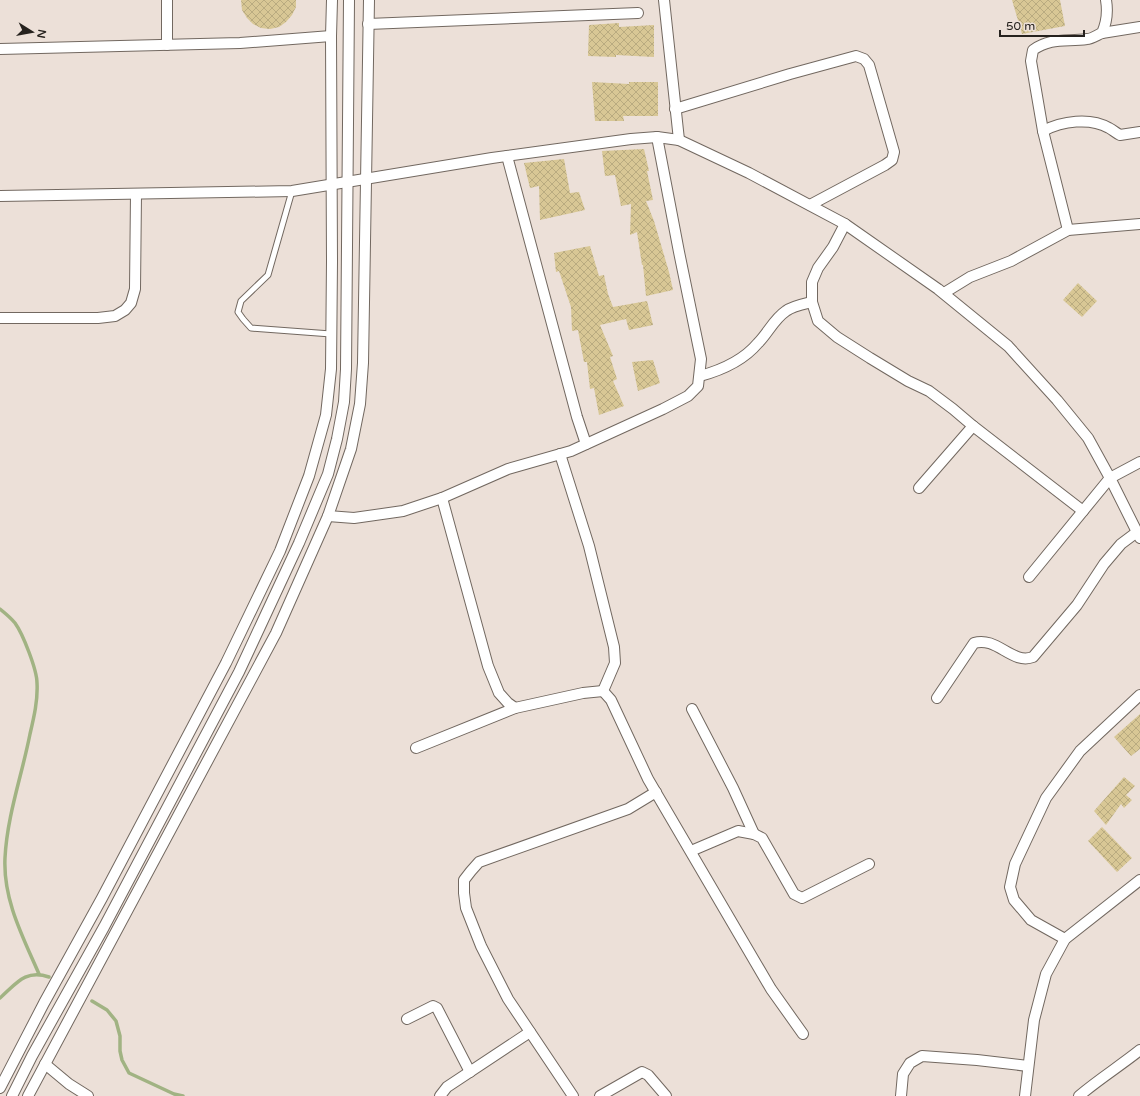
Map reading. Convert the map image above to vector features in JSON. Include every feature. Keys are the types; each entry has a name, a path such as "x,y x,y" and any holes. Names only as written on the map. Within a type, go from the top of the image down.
{"street":[{"path":"167,0 167,45"},
{"path":"0,1088 226,663 280,551 309,476 326,415 331,369 332,0"},
{"path":"12,1096 32,1056 104,927 239,672 299,543 328,474 337,439 345,389 348,232 347,182 349,0"},
{"path":"28,1096 276,633 328,516 351,449 360,404 363,363 369,0"},
{"path":"664,0 678,140"},
{"path":"1102,34 1106,25 1106,0"},
{"path":"368,24 638,13"},
{"path":"1068,230 1043,131 1031,61 1033,50 1042,43 1057,40 1088,39 1102,34 1140,27"},
{"path":"0,49 240,43 331,36"},
{"path":"675,108 856,56 864,59 869,65 894,152 892,160 810,205"},
{"path":"1043,131 1053,125 1069,122 1089,122 1109,127 1120,135 1140,132"},
{"path":"328,516 354,518 403,511 442,498 508,470 560,454 586,444 663,409 688,396 698,386 701,359 657,137"},
{"path":"0,196 292,191 508,156 631,139 657,137 678,140 749,173 810,205 845,224 944,293 1008,346 1057,400 1088,438 1110,478 1138,535 1121,544 1104,564 1077,605 1033,657 1026,660 988,642 982,641 974,643 937,698"},
{"path":"508,156 577,417 586,444"},
{"path":"0,318 98,318 115,316 125,310 131,303 135,289 136,194"},
{"path":"845,224 833,247 818,268 812,282 812,302 818,321 838,337 908,381 929,391 1083,511"},
{"path":"944,293 970,276 1011,261 1068,230 1140,224"},
{"path":"700,376 716,371 742,358 758,344 778,317 788,309 812,302"},
{"path":"919,488 973,426"},
{"path":"560,454 589,546 614,647 615,663 604,691"},
{"path":"1029,577 1110,478 1140,462"},
{"path":"442,498 488,666 499,693 515,708"},
{"path":"416,748 515,708 604,691"},
{"path":"604,691 611,700 648,779 772,989 803,1034"},
{"path":"1065,939 1031,920 1014,900 1010,887 1015,864 1046,798 1080,751 1140,695"},
{"path":"692,709 733,788 754,834"},
{"path":"573,1096 508,999 481,946 466,908 464,880 470,871 480,862 628,809 656,792"},
{"path":"691,851 738,831 754,834 762,838 790,888 794,894 802,898 869,864"},
{"path":"1025,1096 1034,1020 1046,974 1065,939 1140,880"},
{"path":"407,1019 433,1006 437,1008 470,1072"},
{"path":"440,1096 447,1087 530,1032"},
{"path":"1082,1095 1099,1079 1119,1067 1140,1051"},
{"path":"901,1096 903,1074 910,1063 922,1056 1028,1066"},
{"path":"45,1064 69,1084 88,1096"},
{"path":"600,1096 642,1072 648,1075 666,1096"}],"lane":[{"path":"292,191 268,275 241,301 238,312 251,328 332,334"}],"building":[{"path":"241,0 296,0 296,7 292,15 279,27 270,29 261,28 253,24 247,18 242,10"},
{"path":"1012,0 1060,0 1065,26 1022,34"},
{"path":"619,23 619,27 654,25 654,57 616,55 616,57 588,56 589,25"},
{"path":"592,82 629,84 629,82 658,82 658,116 623,116 624,121 595,121"},
{"path":"644,149 653,200 646,201 654,221 673,290 646,296 643,265 637,232 630,235 631,204 621,206 615,175 605,176 602,151"},
{"path":"564,159 570,193 579,192 585,210 540,220 539,186 530,188 524,163"},
{"path":"590,246 599,276 604,275 608,294 613,307 647,301 653,325 629,330 626,319 600,325 613,356 610,357 617,379 613,381 624,406 599,415 594,388 590,389 587,362 584,362 578,330 572,331 571,307 559,271 556,272 554,253"},
{"path":"1078,283 1097,301 1082,317 1063,300"},
{"path":"653,360 660,383 638,391 632,362"},
{"path":"1140,714 1140,749 1131,756 1114,737"},
{"path":"1124,777 1135,786 1126,795 1132,800 1124,808 1121,804 1106,825 1094,811"},
{"path":"1102,827 1132,858 1117,872 1088,841"}],"waterway":[{"path":"0,609 12,619 22,635 29,652 36,677 37,696 35,708 6,842 5,874 7,889 15,918 39,974"},
{"path":"0,998 16,983 27,976 41,975 49,977"},
{"path":"92,1001 107,1010 116,1021 120,1036 120,1051 122,1060 129,1073 174,1094 183,1096"}]}
